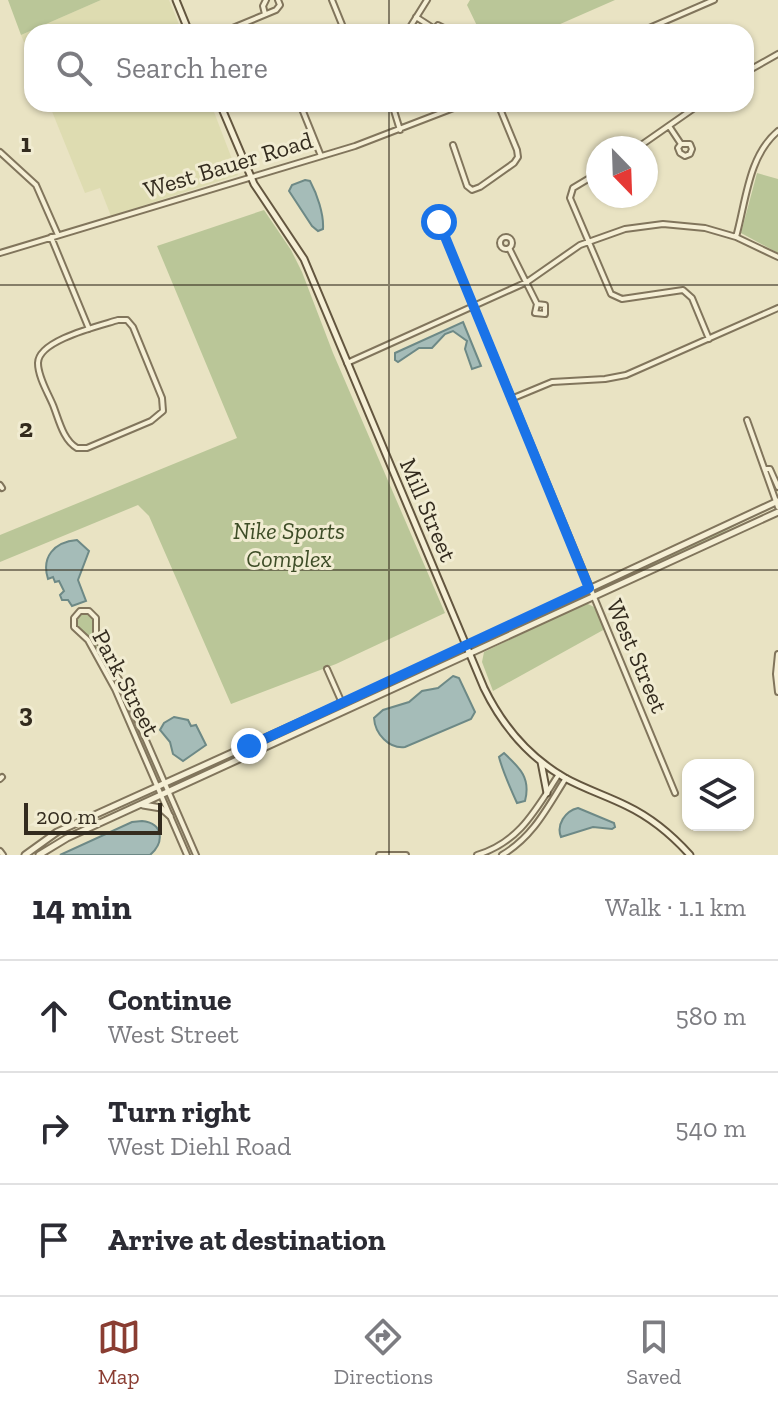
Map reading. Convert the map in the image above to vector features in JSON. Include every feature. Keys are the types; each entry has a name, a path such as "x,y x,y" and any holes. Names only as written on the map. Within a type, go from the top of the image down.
{"street":[{"path":"176,0 186,24"},
{"path":"265,14 263,6 266,0"},
{"path":"242,24 279,7 278,0"},
{"path":"332,0 342,24"},
{"path":"412,24 427,0"},
{"path":"658,24 714,0"},
{"path":"416,17 425,24"},
{"path":"754,68 778,54"},
{"name":"Mill Street","path":"223,112 251,178 304,259 498,714 541,761 566,778 644,815 671,835 690,855"},
{"path":"303,112 321,156"},
{"path":"394,112 400,130"},
{"name":"West Bauer Road","path":"0,253 321,156 444,112"},
{"path":"453,145 465,182 472,190 480,187 514,163 518,153 501,112"},
{"path":"654,136 689,112"},
{"path":"669,126 681,144"},
{"path":"736,237 757,158 778,131"},
{"path":"0,152 36,185 58,235"},
{"path":"586,180 573,188 570,195 613,297 622,299 683,290 692,298 709,339"},
{"name":"West Street","path":"439,222 675,793"},
{"path":"347,363 527,282 588,241 625,229 663,224 692,226 736,237 778,257"},
{"path":"51,237 89,329"},
{"path":"509,248 537,304"},
{"path":"511,399 552,382 626,375 778,308"},
{"path":"127,320 145,356 163,408 158,417 151,421 87,448 77,448 70,443 62,427 39,369 39,357 50,345 89,329 127,320"},
{"path":"747,420 777,505"},
{"path":"766,469 770,469 778,487"},
{"path":"25,855 57,832 777,505"},
{"path":"39,855 57,843 593,597 777,505"},
{"name":"Park Street","path":"187,855 115,689 88,640 74,627 74,618 80,611 89,611 96,618 96,636 167,783 196,855"},
{"path":"778,654 778,692"},
{"path":"327,669 342,703 349,710"},
{"path":"541,761 547,793"},
{"path":"477,855 498,847 520,831 559,774"},
{"path":"502,855 526,838 566,778"},
{"path":"138,806 157,806 170,816"},
{"path":"379,855 406,855"}],"shaded area":[{"path":"101,0 169,0 179,24 46,24"},
{"path":"52,112 214,112 238,175 111,216 100,188 85,193"}],"green space":[{"path":"8,0 101,0 46,24 24,24 24,34 21,35"},
{"path":"470,0 615,0 560,24 476,24 467,5"},
{"path":"757,173 778,179 778,253 741,233"},
{"name":"Nike Sports Complex","path":"264,210 302,272 333,353 445,613 336,664 231,704 149,516 138,505 0,562 0,535 237,438 157,246"},
{"path":"767,508 706,542 601,590 662,557"},
{"path":"586,603 594,607 605,629 493,691 482,662 484,652"},
{"path":"82,613 91,614 94,619 96,641 117,685 95,647 77,626 77,618"}],"water":[{"path":"310,181 321,211 323,229 318,231 289,191 292,185"},
{"path":"463,322 481,366 472,369 465,349 467,341 453,331 445,334 432,348 419,348 398,362 395,360 395,353"},
{"path":"77,540 89,551 78,580 86,601 72,606 68,600 62,600 60,595 64,591 59,581 55,582 53,577 48,579 46,564 56,547"},
{"path":"453,676 459,678 475,712 471,719 405,747 394,746 384,739 377,730 374,718 383,710 409,702 422,691 438,688"},
{"path":"174,717 188,720 191,726 196,725 206,745 183,761 173,754 170,742 160,730 164,723"},
{"path":"504,753 523,774 525,801 517,803 512,793 499,757"},
{"path":"578,808 614,823 615,827 593,827 561,837 563,819"},
{"path":"132,822 154,825 160,834 158,844 150,855 60,855"}],"route":[{"path":"249,746 589,588 439,222"}]}
